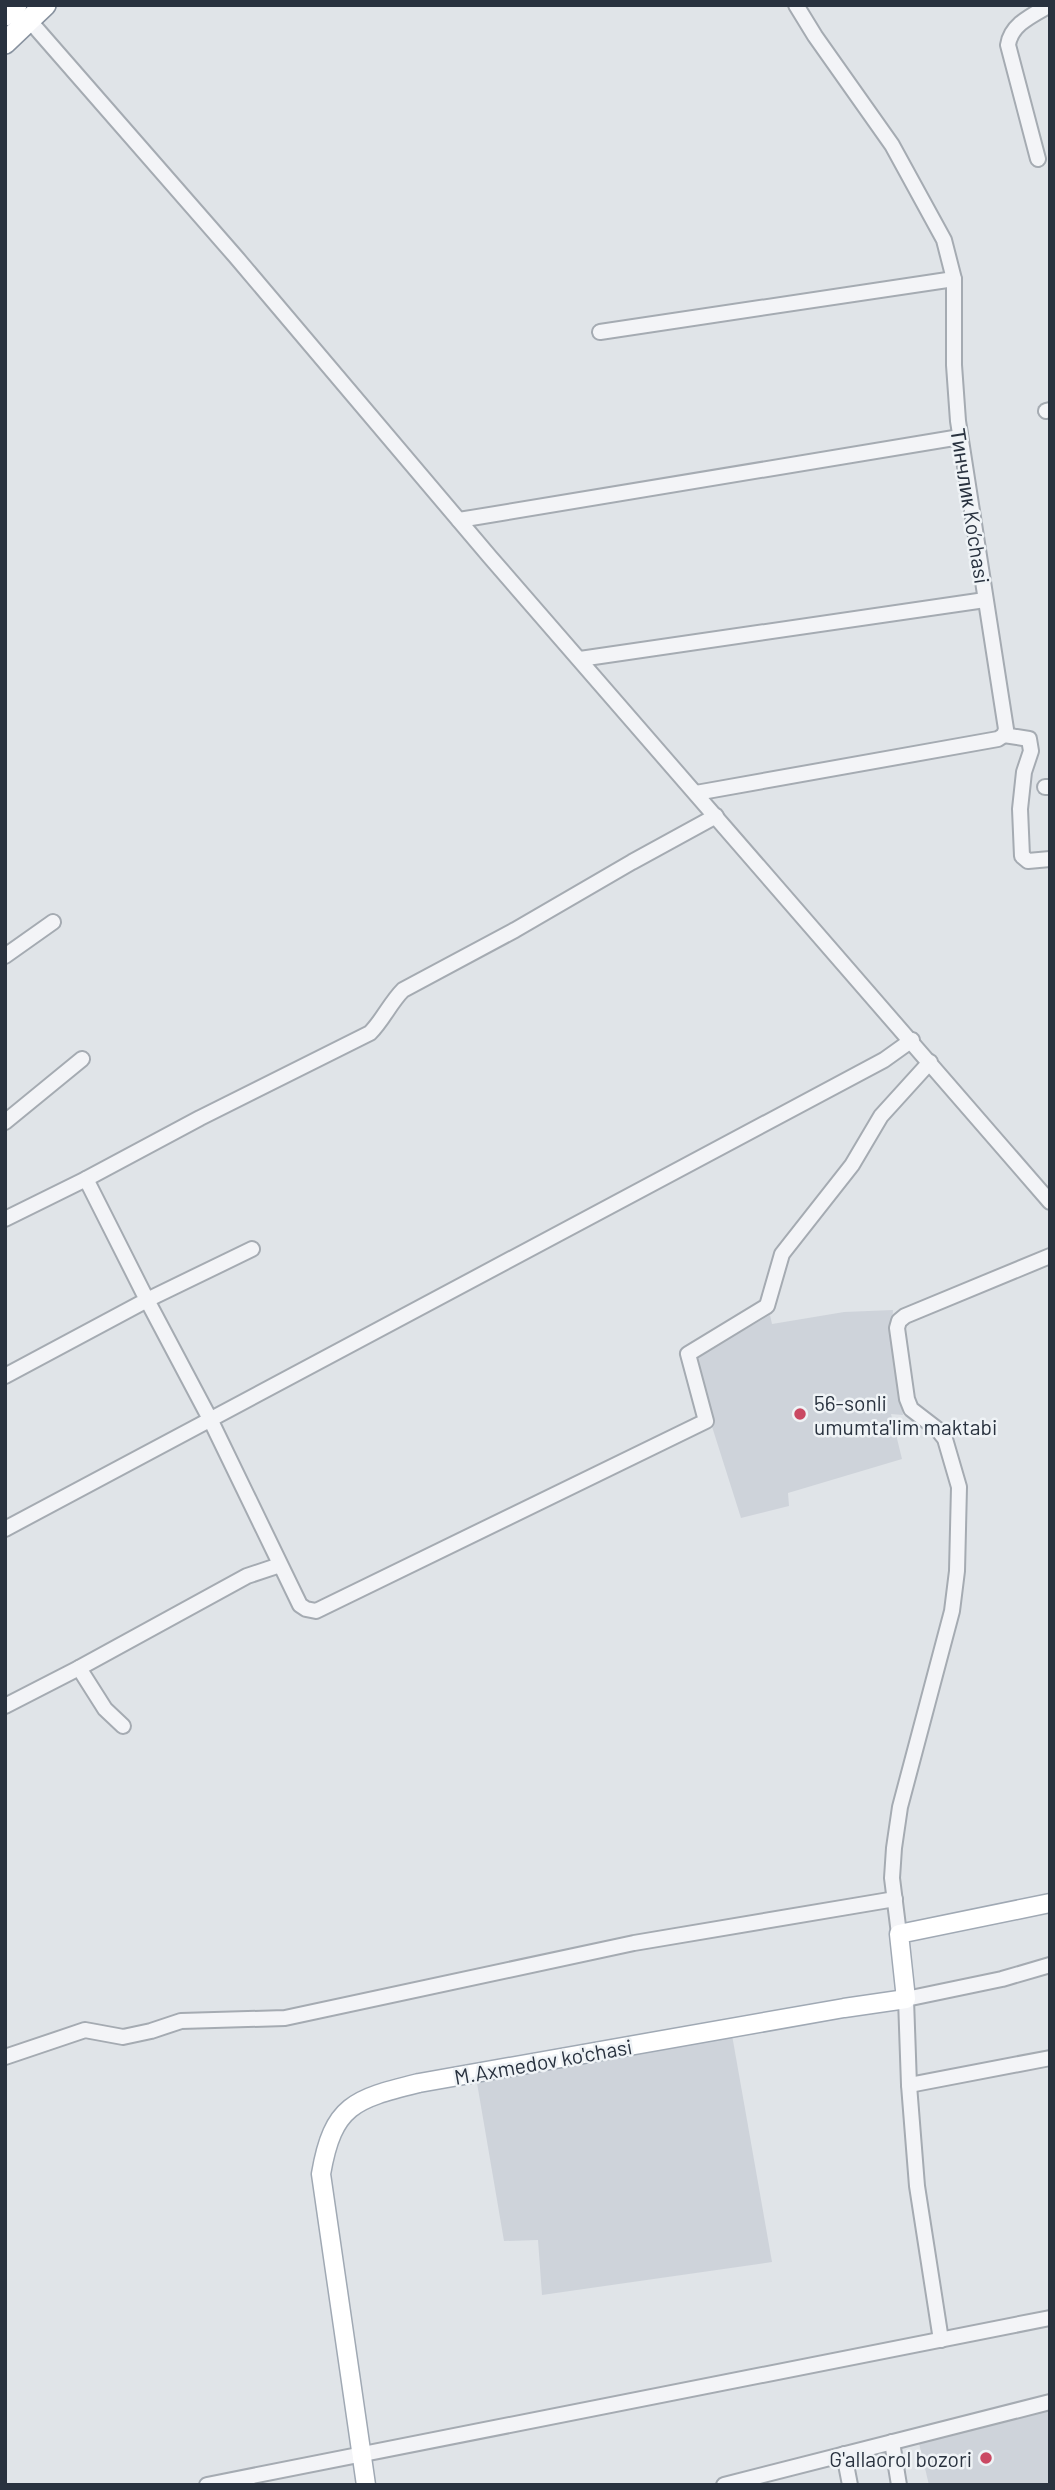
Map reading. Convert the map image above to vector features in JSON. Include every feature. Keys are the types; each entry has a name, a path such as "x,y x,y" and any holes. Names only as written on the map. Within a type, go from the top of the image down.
{"highway":[{"path":"5,15 45,5"},
{"path":"5,43 20,10"}],"main road":[{"path":"906,1995 899,1934 1050,1903"},
{"name":"M.Axmedov ko'chasi","path":"366,2485 321,2174 326,2146 343,2113 373,2094 419,2083 906,1995"}],"street":[{"name":"Тинчлик Ko’chasi","path":"796,5 892,145 944,240 954,279 954,365 960,437 1006,729 1004,735"},
{"path":"1038,159 1007,45 1009,36 1020,24 1049,5"},
{"path":"20,10 1050,1202"},
{"path":"600,332 954,279"},
{"path":"459,520 960,437"},
{"path":"579,659 985,600"},
{"path":"696,793 998,739 1004,735 1029,739 1031,751 1024,772 1020,809 1022,856 1028,861 1050,859"},
{"path":"5,1219 370,1033 403,990 716,816"},
{"path":"5,956 53,922"},
{"path":"5,1529 884,1060 912,1040"},
{"path":"5,1122 82,1059"},
{"path":"86,1179 210,1419 300,1605 316,1611 706,1421 688,1354 768,1306 782,1254 852,1165 881,1116 930,1062"},
{"path":"5,1376 147,1300 252,1249"},
{"path":"899,1934 892,1878 894,1848 900,1807 952,1611 957,1571 959,1487 946,1439 911,1409 906,1399 897,1328 899,1321 905,1316 1050,1256"},
{"path":"5,1706 247,1576 279,1565"},
{"path":"79,1668 105,1709 124,1726"},
{"path":"5,2057 85,2030 122,2037 181,2021 285,2018 634,1943 895,1899"},
{"path":"940,2340 917,2186 909,2085 906,1995 1002,1979 1050,1965"},
{"path":"909,2085 1050,2058"},
{"path":"207,2485 1050,2318"},
{"path":"724,2485 1050,2402"},
{"path":"892,2442 899,2485"},
{"path":"844,2454 850,2485"}],"shaded area":[{"name":"56-sonli umumta'lim maktabi","path":"893,1310 891,1338 903,1415 891,1414 902,1459 788,1493 789,1506 741,1518 708,1414 711,1412 692,1359 770,1315 772,1324 844,1312"},
{"path":"732,2035 772,2262 542,2295 538,2240 504,2241 477,2083"},
{"name":"G'allaorol bozori","path":"1050,2395 1050,2485 929,2485 916,2431"}],"place":[{"name":"56-sonli umumta'lim maktabi","path":"800,1414"},
{"name":"G'allaorol bozori","path":"986,2458"}]}
